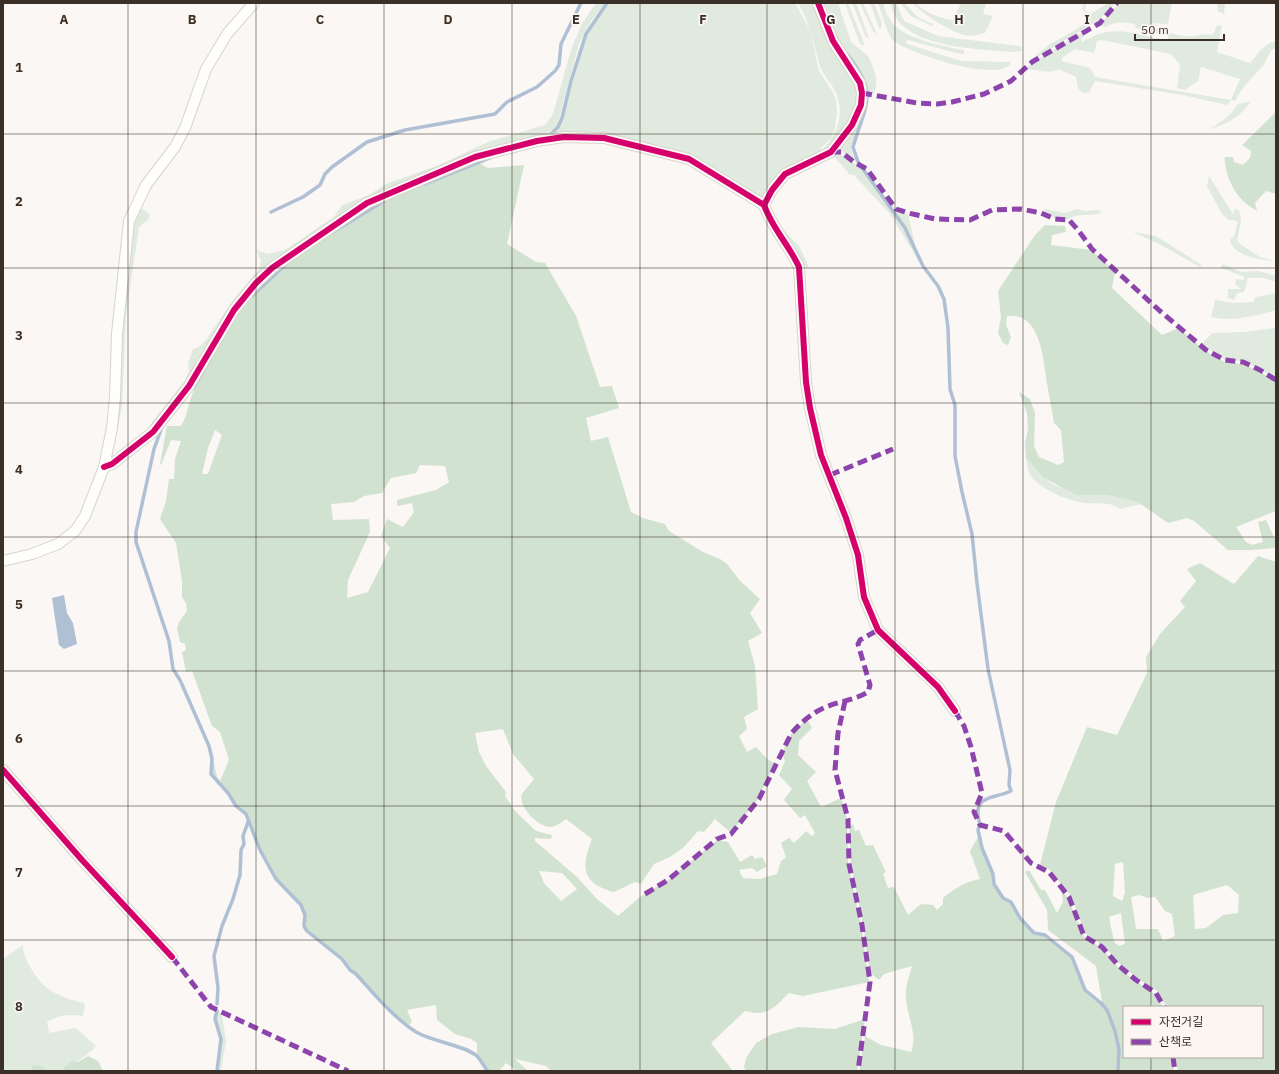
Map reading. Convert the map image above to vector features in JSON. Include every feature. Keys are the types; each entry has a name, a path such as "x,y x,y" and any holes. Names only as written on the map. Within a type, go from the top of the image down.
{"street":[{"path":"3,560 48,550 66,539 75,531 85,516 104,468 114,409 117,334 129,221 146,185 175,147 185,128 206,69 227,34 254,3"},
{"path":"764,206 772,190 785,174 831,152 852,125 860,105 862,93 860,83 835,45 818,3"},
{"path":"104,468 112,464 153,432 188,386 234,310 256,283 272,268 367,203 475,157 537,140 564,137 604,138 689,159 764,206 773,224 793,253 799,267 806,382 810,408 821,455 846,518 858,555 864,597 878,630 938,687 954,711"},
{"path":"3,770 82,860 172,957"}],"shaded area":[{"path":"596,3 605,3 591,21 579,44 557,126 543,137 406,184 271,266 151,431 152,422 184,382 189,371 188,363 193,349 199,347 206,340 233,300 259,269 261,260 256,250 268,254 285,250 334,217 342,205 369,195 386,184 439,165 488,142 545,125 553,114 570,53 581,25"},
{"path":"608,3 795,3 810,30 798,3 815,3 859,85 855,113 830,151 790,169 764,202 705,166 621,140 550,137 559,128 563,118 582,45 593,22","holes":["810,30 821,70 832,86 839,101 840,109 838,125 831,139 835,128 837,112 836,100 819,71","831,139 821,151 820,149"]},
{"path":"825,3 838,3 851,42 868,56 876,76 876,88 874,94 868,93 860,69 837,40"},
{"path":"845,3 848,3 865,46 860,44"},
{"path":"852,3 856,3 869,38 866,37"},
{"path":"860,3 863,3 877,35 873,31"},
{"path":"870,3 874,3 882,23 880,30"},
{"path":"878,3 883,3 890,20 900,30 927,42 964,50 964,54 908,40 906,42 907,44 961,61 1011,62 1004,68 991,70 974,69 934,59 902,46 891,38"},
{"path":"890,3 896,3 904,21 938,36 1019,46 1021,47 1022,51 1011,52 952,46 922,37 909,31 899,22"},
{"path":"900,3 904,3 919,18 933,24 932,26 911,16"},
{"path":"912,3 936,16 953,20 961,3 986,3 983,14 993,16 985,33 970,36 963,35 923,13"},
{"path":"1084,3 1086,3 1085,11 1090,14 1109,3 1115,3 1098,21 1031,61 1051,43 1088,21 1090,18 1082,9"},
{"path":"1119,3 1172,3 1168,24 1153,23 1152,27 1176,35 1192,36 1206,34 1213,35 1217,25 1222,26 1217,52 1250,63 1261,50 1271,42 1276,41 1276,49 1271,51 1263,66 1244,87 1235,101 1231,100 1227,105 1183,95 1095,81 1089,92 1083,93 1078,88 1076,77 1059,69 1047,72 1025,69 1032,63 1089,28 1091,30 1081,39 1082,42 1094,36 1114,31 1134,33 1168,40 1168,36 1136,28 1135,24 1120,22 1105,27 1096,25 1100,24","holes":["1102,40 1171,54 1180,65 1177,88 1185,90 1198,81 1201,67 1240,79 1231,100 1095,77 1090,68 1062,61 1062,58 1075,49 1094,53 1097,41"]},
{"path":"1217,3 1225,3 1224,14 1218,11"},
{"path":"1251,101 1243,111 1233,119 1222,125 1209,129 1225,119 1238,104"},
{"path":"866,102 851,148 853,156 858,163 842,152 833,151"},
{"path":"831,153 840,154 864,170 905,229 922,266 890,214 854,175 850,175"},
{"path":"864,168 895,210 908,214 917,253 906,228"},
{"path":"1209,176 1233,214 1235,209 1239,210 1241,221 1237,241 1260,257 1275,261 1263,260 1242,254 1233,246 1230,240 1234,236 1238,222 1235,220 1229,220 1222,214 1207,186"},
{"path":"138,206 150,216 148,220 139,227 126,315 122,406 111,462 107,464 131,222"},
{"path":"1046,209 1064,213 1077,209 1085,211 1100,210 1101,213 1093,215 1080,215 1069,219 1055,218 1041,212"},
{"path":"774,221 799,246 809,267 801,267"},
{"path":"1133,232 1156,236 1203,266 1200,267 1159,244"},
{"path":"1223,264 1241,272 1259,271 1276,276 1276,282 1264,278 1248,278 1244,292 1237,293 1234,300 1228,298 1228,289 1241,289 1235,284 1236,279 1243,280 1245,277 1221,268"},
{"path":"1276,293 1276,310 1235,319 1211,317 1215,300 1233,303 1253,302 1256,297"},
{"path":"1276,328 1276,379 1243,361 1225,360 1201,344 1213,333 1243,332"},
{"path":"1026,458 1044,478 1054,485 1088,495 1106,495 1142,504 1120,509 1116,506 1103,503 1085,503 1070,500 1044,488 1031,477"},
{"path":"23,945 23,951 28,964 46,987 58,995 85,1004 83,1016 64,1016 47,1022 49,1033 76,1028 96,1046 87,1055 61,1070 50,1071 32,1066 31,1071 3,1071 3,959"},
{"path":"218,1012 222,1014 226,1041 221,1071 218,1071 222,1039 216,1020"}],"green space":[{"path":"1276,112 1276,194 1266,191 1255,203 1257,211 1238,195 1232,185 1227,173 1225,157 1233,157 1234,162 1243,165 1250,158 1251,151 1242,145"},
{"path":"479,163 488,168 524,165 507,244 536,262 545,263 576,316 600,387 612,386 619,408 586,418 591,441 608,437 631,512 643,518 665,524 669,531 703,552 720,559 727,564 740,581 760,599 750,613 762,633 748,641 755,666 758,709 744,717 747,729 739,736 747,752 756,747 767,759 775,763 758,799 731,833 715,819 704,832 698,831 684,847 670,857 654,864 641,884 635,882 614,892 595,884 586,873 586,858 592,839 566,819 556,826 544,826 534,819 525,809 521,799 522,794 534,779 513,754 503,729 475,733 479,752 486,766 506,792 505,796 516,812 536,831 552,835 551,839 535,838 535,841 577,877 597,899 618,916 640,897 668,880 717,840 728,842 740,862 752,855 755,859 762,857 767,866 757,872 752,868 739,870 743,878 759,879 777,874 781,861 786,857 781,843 789,838 794,843 806,831 812,836 815,833 805,815 800,818 784,800 792,789 779,775 785,761 782,752 791,734 807,719 812,728 799,741 798,755 816,772 807,781 821,807 841,798 847,819 848,864 861,925 869,982 803,996 789,993 770,1010 760,1013 745,1011 711,1043 733,1071 551,1071 546,1066 515,1059 528,1071 517,1071 506,1063 499,1071 489,1071 477,1055 477,1043 471,1039 455,1034 437,1020 436,1005 407,1010 412,1022 409,1025 389,1010 357,974 351,970 343,959 308,931 304,926 305,911 302,905 277,879 260,849 246,814 236,806 228,792 212,774 213,759 217,777 220,781 229,760 220,732 212,726 192,671 186,672 182,652 186,650 185,644 180,642 177,629 179,622 187,611 186,603 182,597 182,581 176,543 160,519 166,501 169,479 174,479 175,459 181,441 171,440 161,465 167,426 181,426 194,390 216,348 251,296 274,274 286,264 375,207","holes":["215,430 222,435 208,474 202,474 208,448","420,465 445,466 449,482 436,490 397,500 397,506 412,503 414,512 403,527 387,519 381,536 390,548 368,592 347,598 348,580 370,532 369,519 333,520 331,504 354,502 364,496 382,493 391,478 416,473","539,871 562,873 577,889 561,901 544,883"]},
{"path":"1045,225 1065,226 1066,232 1052,235 1051,245 1091,250 1115,271 1112,288 1162,335 1179,328 1205,351 1225,362 1242,364 1259,371 1276,382 1276,511 1236,527 1246,542 1252,545 1263,542 1258,522 1266,520 1276,542 1276,548 1228,550 1194,521 1187,518 1168,523 1138,502 1106,495 1077,495 1044,478 1026,458 1025,443 1028,429 1027,413 1019,392 1030,399 1035,413 1034,446 1039,457 1058,465 1064,462 1061,430 1054,423 1042,350 1034,329 1027,321 1018,316 1007,316 1006,325 1011,337 1008,345 1003,343 998,333 1001,317 998,291 1035,235"},
{"path":"1258,556 1276,562 1276,1071 1178,1071 1175,1058 1263,1058 1263,1006 1166,1006 1157,991 1137,978 1120,964 1104,946 1086,934 1071,896 1050,870 1040,865 1056,802 1087,727 1117,735 1147,673 1146,657 1160,634 1185,607 1180,601 1196,581 1187,569 1200,563 1234,584","holes":["1123,862 1125,893 1122,901 1113,896 1115,864","1227,885 1239,895 1238,913 1223,915 1206,928 1195,929 1193,895","1139,895 1148,898 1155,897 1165,911 1172,914 1175,936 1163,941 1158,929 1136,929 1131,897","1121,913 1125,944 1119,946 1114,942 1109,917"]},
{"path":"853,824 855,831 859,830 866,846 873,845 886,872 883,874 888,888 894,887 908,915 921,904 933,905 937,910 943,904 943,898 952,891 960,886 980,879 970,851 978,837 992,875 993,885 1002,899 1011,903 1019,919 1033,934 1044,936 1071,957 1084,991 1100,1003 1106,1011 1114,1031 1118,1049 1117,1071 859,1071 865,1036 881,1045 911,1052 913,1037 907,1006 906,990 912,966 884,974 879,980 870,973 863,924 851,864 849,826"},
{"path":"1029,870 1041,890 1045,890 1057,913 1063,902 1061,889 1068,898 1084,937 1102,948 1117,966 1135,981 1155,994 1162,1006 1123,1006 1123,1058 1172,1058 1174,1071 1119,1071 1120,1049 1116,1030 1108,1010 1102,1002 1096,966 1048,930 1047,910 1025,872"},
{"path":"865,1019 857,1071 746,1071 744,1067 746,1058 756,1043 772,1034 798,1027 835,1029"},
{"path":"88,1056 98,1061 103,1071 61,1071 71,1061 78,1062"},
{"path":"38,1065 49,1071 31,1071 32,1066"}],"water":[{"path":"64,595 67,613 73,623 77,644 64,649 59,645 52,598"}],"waterway":[{"path":"271,212 303,197 320,185 325,174 332,167 367,142 405,130 495,114 507,102 537,87 555,71 559,65 561,44 581,3"},
{"path":"550,135 558,127 562,118 571,81 586,34 607,3"},
{"path":"847,54 863,79 866,89 867,99 865,109 853,147 858,162 905,228 923,266 938,286 944,299 948,328 950,389 955,405 955,456 972,534 988,669 1010,770 1009,785 1011,791 985,800 978,808 980,825 978,830 982,848 993,874 994,884 1003,898 1011,902 1020,918 1034,933 1045,935 1072,957 1085,990 1107,1010 1115,1031 1119,1049 1118,1071"},
{"path":"425,184 490,158"},
{"path":"333,232 384,201"},
{"path":"252,296 285,265"},
{"path":"190,391 194,387 210,359"},
{"path":"162,427 154,449 136,532 136,542 169,641 173,669 180,680 209,746 212,759 211,774 228,793 236,806 246,814 260,850 276,879 301,905 305,915 304,926 307,931 342,959 350,970 356,974 400,1020 416,1032 471,1052 477,1056 488,1071"},
{"path":"217,1004 218,988 214,956 222,926 233,899 240,875 241,850 244,844 243,836 248,822"},
{"path":"217,1011 215,1019 221,1039 217,1071"}],"marked path":[{"path":"862,93 917,103 937,104 984,94 1011,81 1032,62 1100,23 1117,3"},
{"path":"831,152 841,152 854,162 867,169 896,209 908,213 935,219 970,220 992,210 1021,209 1041,213 1055,219 1069,220 1092,249 1160,311 1206,350 1225,360 1243,362 1276,380"},
{"path":"830,475 893,449"},
{"path":"645,894 668,880 717,839 731,834 759,799 791,734 803,722 821,709 858,697 868,692 870,685 858,644 860,640 878,630"},
{"path":"845,701 838,733 835,770 848,819 849,864 862,925 870,982 858,1071"},
{"path":"955,711 964,726 971,747 982,793 974,812 980,825 1004,831 1031,863 1049,872 1069,897 1084,936 1102,947 1118,965 1136,980 1156,993 1163,1006"},
{"path":"172,957 211,1007 348,1071"},
{"path":"1173,1058 1175,1071"}],"cycle path":[{"path":"818,3 833,41 860,83 862,93 861,105 852,125 831,152 785,174 772,190 764,205 771,221 799,267 806,382 810,408 821,455 846,518 858,555 864,597 878,630 938,687 955,711"},
{"path":"104,467 112,464 153,432 189,386 234,310 256,283 272,268 367,203 475,157 537,141 564,137 604,138 689,159 764,205"},
{"path":"3,770 82,860 172,957"}]}
